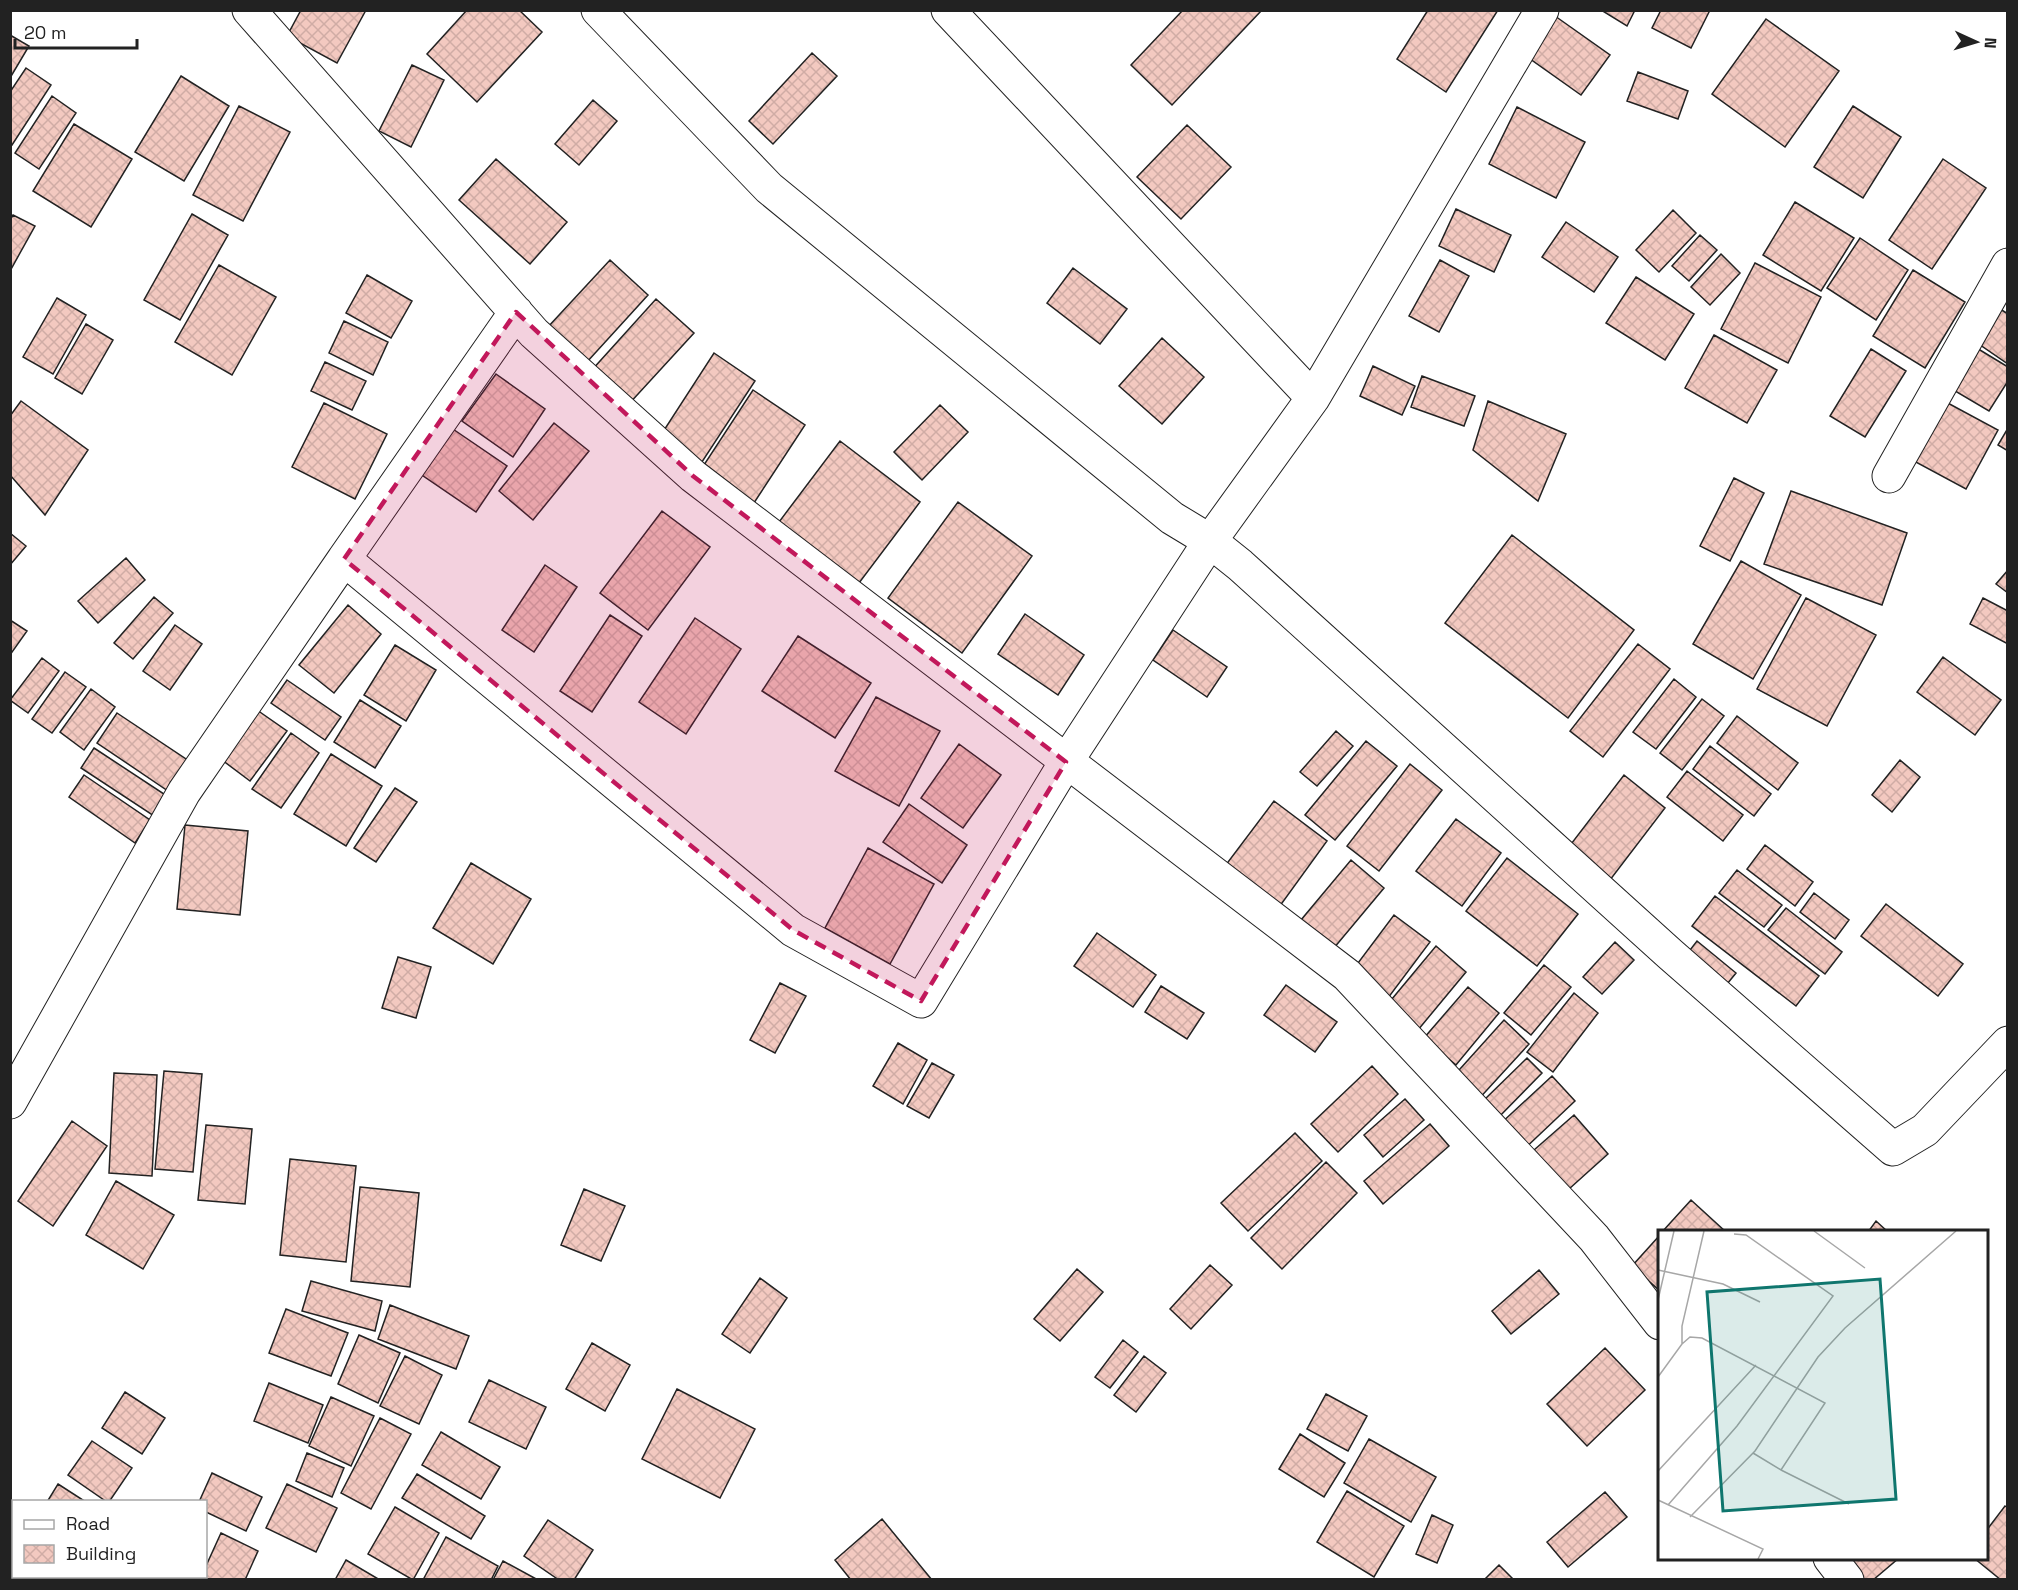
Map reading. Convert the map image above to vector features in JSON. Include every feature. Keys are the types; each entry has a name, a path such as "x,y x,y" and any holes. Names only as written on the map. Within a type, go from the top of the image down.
{"street":[{"path":"249,10 534,333 693,476 1347,975 1594,1239 1658,1322"},
{"path":"598,10 769,188 1172,518 1210,541 1240,564 1670,954 1893,1149 1925,1130 2007,1043"},
{"path":"948,10 1313,398"},
{"path":"344,559 793,930 921,1001 1066,762 1210,541 1313,398 1542,10"},
{"path":"1889,476 2007,265"},
{"path":"10,1102 184,792 516,312"},
{"path":"1832,1560 1847,1580"}],"highlighted area":[{"path":"516,312 693,476 1066,762 921,1001 793,930 344,559"}],"building":[{"path":"301,10 366,10 337,63 287,36"},
{"path":"467,10 519,10 542,32 477,102 427,54"},
{"path":"1183,10 1262,10 1172,105 1131,65"},
{"path":"1428,10 1498,10 1446,92 1397,59"},
{"path":"1601,10 1635,10 1627,26"},
{"path":"1661,10 1710,10 1691,48 1652,28"},
{"path":"1555,16 1610,55 1581,95 1526,56"},
{"path":"1766,19 1839,71 1785,147 1712,94"},
{"path":"10,35 29,46 10,78"},
{"path":"812,53 837,76 773,144 749,121"},
{"path":"412,65 444,80 411,147 379,131"},
{"path":"26,68 51,85 12,145 10,144 10,92"},
{"path":"1638,72 1688,91 1678,119 1627,101"},
{"path":"181,76 229,106 184,181 135,152"},
{"path":"52,96 76,113 39,169 15,153"},
{"path":"593,100 617,121 579,165 555,144"},
{"path":"239,106 290,132 243,221 193,195"},
{"path":"1853,106 1901,137 1863,198 1814,167"},
{"path":"1517,107 1585,142 1556,198 1489,164"},
{"path":"74,124 132,159 91,227 33,191"},
{"path":"1187,125 1231,167 1181,219 1137,177"},
{"path":"496,159 567,222 530,264 459,200"},
{"path":"1943,159 1986,188 1932,269 1889,240"},
{"path":"1795,202 1854,238 1821,291 1763,255"},
{"path":"1456,209 1511,235 1494,272 1439,246"},
{"path":"1673,210 1696,233 1659,272 1636,250"},
{"path":"192,214 228,235 180,320 144,300"},
{"path":"13,215 35,226 10,271 10,220"},
{"path":"1566,222 1618,257 1594,292 1542,257"},
{"path":"1700,235 1717,250 1689,281 1672,266"},
{"path":"1860,238 1908,270 1876,320 1827,288"},
{"path":"1721,254 1740,273 1710,305 1691,287"},
{"path":"610,260 648,295 587,362 548,327"},
{"path":"1440,260 1469,276 1439,332 1409,316"},
{"path":"1755,263 1821,297 1788,363 1721,329"},
{"path":"219,265 276,297 232,375 175,342"},
{"path":"1073,268 1127,309 1100,344 1047,303"},
{"path":"1913,270 1965,302 1925,368 1873,336"},
{"path":"367,275 412,301 391,338 346,313"},
{"path":"1636,277 1694,314 1665,360 1606,323"},
{"path":"57,298 86,315 53,374 23,357"},
{"path":"656,299 694,333 628,405 591,371"},
{"path":"1997,307 2008,314 2008,364 1973,340"},
{"path":"344,321 388,342 373,375 329,353"},
{"path":"86,324 113,340 82,394 55,378"},
{"path":"1714,335 1777,370 1747,423 1685,388"},
{"path":"1162,338 1204,377 1162,424 1119,386"},
{"path":"1975,347 2008,367 2008,381 1989,411 1950,388"},
{"path":"1871,349 1906,371 1865,437 1830,416"},
{"path":"714,353 755,381 698,468 657,441"},
{"path":"325,362 366,381 352,410 311,391"},
{"path":"1373,366 1415,386 1402,415 1360,396"},
{"path":"496,374 545,409 513,457 462,421"},
{"path":"1422,376 1475,396 1464,426 1411,407"},
{"path":"753,390 805,425 750,509 698,474"},
{"path":"21,401 88,450 45,515 10,475 10,416"},
{"path":"1488,401 1566,434 1538,501 1473,450"},
{"path":"1944,401 1998,430 1966,489 1912,460"},
{"path":"324,403 387,434 355,499 292,467"},
{"path":"940,405 968,432 922,480 894,452"},
{"path":"554,423 589,451 533,520 499,491"},
{"path":"447,425 507,466 476,512 416,471"},
{"path":"2008,428 2008,451 1998,445"},
{"path":"840,441 920,502 853,591 773,530"},
{"path":"1734,478 1764,493 1730,561 1700,546"},
{"path":"1791,491 1907,533 1882,605 1764,564"},
{"path":"958,502 1032,556 962,653 888,598"},
{"path":"662,511 710,547 648,630 600,593"},
{"path":"10,533 26,546 10,565"},
{"path":"1512,535 1634,630 1568,718 1445,623"},
{"path":"126,558 145,580 98,623 78,601"},
{"path":"1741,561 1801,595 1753,679 1693,644"},
{"path":"545,565 577,587 534,652 502,630"},
{"path":"2008,570 2008,593 1996,584"},
{"path":"154,597 173,613 133,659 114,643"},
{"path":"1806,598 1876,635 1827,726 1757,689"},
{"path":"1983,598 2008,611 2008,644 1970,624"},
{"path":"348,605 381,634 334,693 299,665"},
{"path":"1025,614 1084,655 1058,695 998,654"},
{"path":"610,615 642,636 592,712 560,691"},
{"path":"695,618 741,649 686,734 639,702"},
{"path":"10,620 27,631 10,655"},
{"path":"175,625 202,644 170,690 143,671"},
{"path":"1173,630 1227,667 1207,697 1153,660"},
{"path":"798,636 871,683 835,738 762,691"},
{"path":"1638,644 1670,669 1603,757 1570,731"},
{"path":"395,645 436,670 406,721 364,695"},
{"path":"1943,657 2001,700 1975,735 1917,692"},
{"path":"42,658 59,671 28,713 10,700"},
{"path":"65,672 86,687 52,733 32,719"},
{"path":"1674,679 1696,697 1656,749 1633,732"},
{"path":"287,680 341,717 325,740 271,703"},
{"path":"91,689 115,707 84,750 60,732"},
{"path":"876,697 940,731 899,806 835,771"},
{"path":"1702,699 1724,716 1682,770 1660,753"},
{"path":"360,700 401,726 375,768 334,742"},
{"path":"257,710 287,731 250,781 222,760"},
{"path":"117,713 189,761 168,791 97,743"},
{"path":"1737,716 1798,763 1778,790 1717,743"},
{"path":"1336,731 1353,746 1317,786 1300,772"},
{"path":"291,733 319,753 281,808 252,789"},
{"path":"1366,741 1397,766 1335,840 1305,815"},
{"path":"959,744 1001,775 963,828 921,798"},
{"path":"1710,746 1771,794 1754,816 1693,769"},
{"path":"94,748 167,796 154,816 81,768"},
{"path":"331,754 382,786 346,846 294,814"},
{"path":"1900,760 1920,777 1892,812 1872,795"},
{"path":"1410,764 1442,790 1379,871 1347,846"},
{"path":"1687,771 1743,815 1723,841 1667,797"},
{"path":"84,775 150,820 135,843 69,797"},
{"path":"1624,775 1665,808 1610,880 1568,848"},
{"path":"395,788 417,802 376,862 354,848"},
{"path":"1274,801 1327,841 1277,910 1222,870"},
{"path":"909,804 967,845 942,883 883,842"},
{"path":"1456,819 1501,853 1462,906 1416,871"},
{"path":"185,825 248,831 240,915 177,909"},
{"path":"1765,845 1813,882 1795,906 1747,869"},
{"path":"868,848 934,884 890,964 825,928"},
{"path":"1507,858 1578,914 1537,966 1466,911"},
{"path":"1351,860 1384,888 1334,948 1301,920"},
{"path":"471,863 531,899 493,964 433,928"},
{"path":"1737,870 1782,905 1764,927 1719,893"},
{"path":"1814,893 1849,920 1835,939 1800,912"},
{"path":"1715,896 1819,976 1796,1006 1692,926"},
{"path":"1886,904 1963,964 1938,996 1861,936"},
{"path":"1786,908 1842,952 1825,974 1768,930"},
{"path":"1394,915 1430,942 1385,1002 1349,975"},
{"path":"1097,933 1156,975 1133,1007 1074,966"},
{"path":"1697,941 1736,973 1723,989 1683,959"},
{"path":"1615,942 1634,960 1602,994 1583,977"},
{"path":"1436,946 1466,972 1413,1036 1382,1011"},
{"path":"398,957 431,967 416,1018 382,1008"},
{"path":"1544,965 1571,987 1531,1035 1504,1013"},
{"path":"780,983 806,996 775,1053 750,1040"},
{"path":"1286,985 1337,1022 1315,1052 1264,1015"},
{"path":"1161,986 1204,1013 1187,1039 1145,1012"},
{"path":"1468,987 1499,1013 1456,1065 1424,1038"},
{"path":"1574,993 1598,1013 1553,1072 1527,1052"},
{"path":"1504,1020 1529,1044 1476,1102 1451,1079"},
{"path":"898,1043 927,1060 903,1104 873,1086"},
{"path":"1527,1058 1542,1073 1497,1119 1481,1103"},
{"path":"932,1063 954,1075 929,1118 907,1106"},
{"path":"1372,1066 1398,1094 1338,1152 1311,1124"},
{"path":"164,1071 202,1074 193,1172 155,1169"},
{"path":"114,1073 157,1075 152,1176 109,1173"},
{"path":"1552,1076 1575,1101 1521,1152 1498,1126"},
{"path":"1405,1099 1424,1120 1383,1157 1364,1135"},
{"path":"1574,1115 1608,1154 1569,1189 1534,1150"},
{"path":"72,1121 107,1146 53,1226 18,1201"},
{"path":"1430,1124 1449,1146 1383,1204 1364,1181"},
{"path":"206,1125 252,1129 245,1204 198,1200"},
{"path":"1295,1133 1322,1161 1248,1231 1221,1203"},
{"path":"290,1159 356,1166 346,1262 280,1255"},
{"path":"1326,1162 1357,1193 1282,1269 1251,1238"},
{"path":"116,1181 174,1215 143,1269 86,1235"},
{"path":"360,1187 419,1193 410,1287 351,1281"},
{"path":"584,1189 625,1206 601,1261 561,1245"},
{"path":"1691,1200 1724,1230 1664,1230"},
{"path":"1876,1221 1886,1230 1869,1230"},
{"path":"1658,1237 1658,1289 1632,1266"},
{"path":"1210,1265 1232,1285 1191,1329 1170,1309"},
{"path":"1077,1269 1103,1292 1060,1341 1034,1319"},
{"path":"1539,1270 1559,1294 1511,1334 1492,1311"},
{"path":"760,1278 787,1298 750,1353 722,1334"},
{"path":"311,1281 382,1301 375,1331 302,1311"},
{"path":"390,1305 469,1336 456,1369 378,1339"},
{"path":"286,1309 348,1333 331,1376 269,1353"},
{"path":"359,1335 400,1353 378,1403 338,1384"},
{"path":"1123,1340 1138,1352 1110,1388 1095,1377"},
{"path":"592,1343 630,1365 605,1411 566,1389"},
{"path":"1605,1348 1645,1390 1587,1446 1547,1404"},
{"path":"405,1356 442,1375 419,1424 380,1406"},
{"path":"1144,1356 1166,1373 1136,1412 1114,1395"},
{"path":"489,1380 546,1407 526,1449 469,1422"},
{"path":"269,1383 323,1405 308,1443 254,1421"},
{"path":"677,1389 755,1429 720,1498 642,1459"},
{"path":"125,1392 165,1418 142,1454 102,1428"},
{"path":"1326,1394 1367,1416 1348,1451 1307,1429"},
{"path":"331,1397 374,1416 351,1466 309,1446"},
{"path":"380,1418 411,1434 371,1509 341,1493"},
{"path":"441,1432 500,1467 481,1499 422,1465"},
{"path":"1300,1434 1345,1463 1324,1497 1279,1469"},
{"path":"1369,1439 1436,1477 1411,1522 1344,1483"},
{"path":"92,1441 132,1468 110,1500 104,1500 68,1475"},
{"path":"307,1453 344,1468 332,1497 296,1481"},
{"path":"212,1473 262,1497 246,1531 207,1512 207,1500 200,1500"},
{"path":"417,1474 485,1516 471,1539 402,1498"},
{"path":"58,1484 83,1500 48,1500"},
{"path":"287,1484 337,1508 316,1552 266,1528"},
{"path":"1347,1491 1404,1526 1374,1577 1317,1542"},
{"path":"1605,1492 1627,1517 1568,1567 1547,1542"},
{"path":"2005,1506 2008,1508 2008,1580 2001,1580 1976,1560 1988,1560 1988,1528"},
{"path":"395,1507 439,1533 413,1580 368,1554"},
{"path":"1432,1515 1453,1525 1437,1563 1416,1554"},
{"path":"882,1519 932,1580 851,1580 835,1560"},
{"path":"548,1520 593,1550 574,1580 559,1580 524,1556"},
{"path":"221,1533 258,1551 245,1580 199,1580 207,1578 207,1564"},
{"path":"446,1537 498,1566 491,1580 423,1580"},
{"path":"346,1560 380,1580 335,1580"},
{"path":"1844,1560 1897,1560 1873,1580 1859,1580"},
{"path":"503,1561 538,1580 493,1580"},
{"path":"1499,1565 1514,1580 1484,1580"},
{"path":"136,1578 192,1578 191,1580 135,1580"}]}
